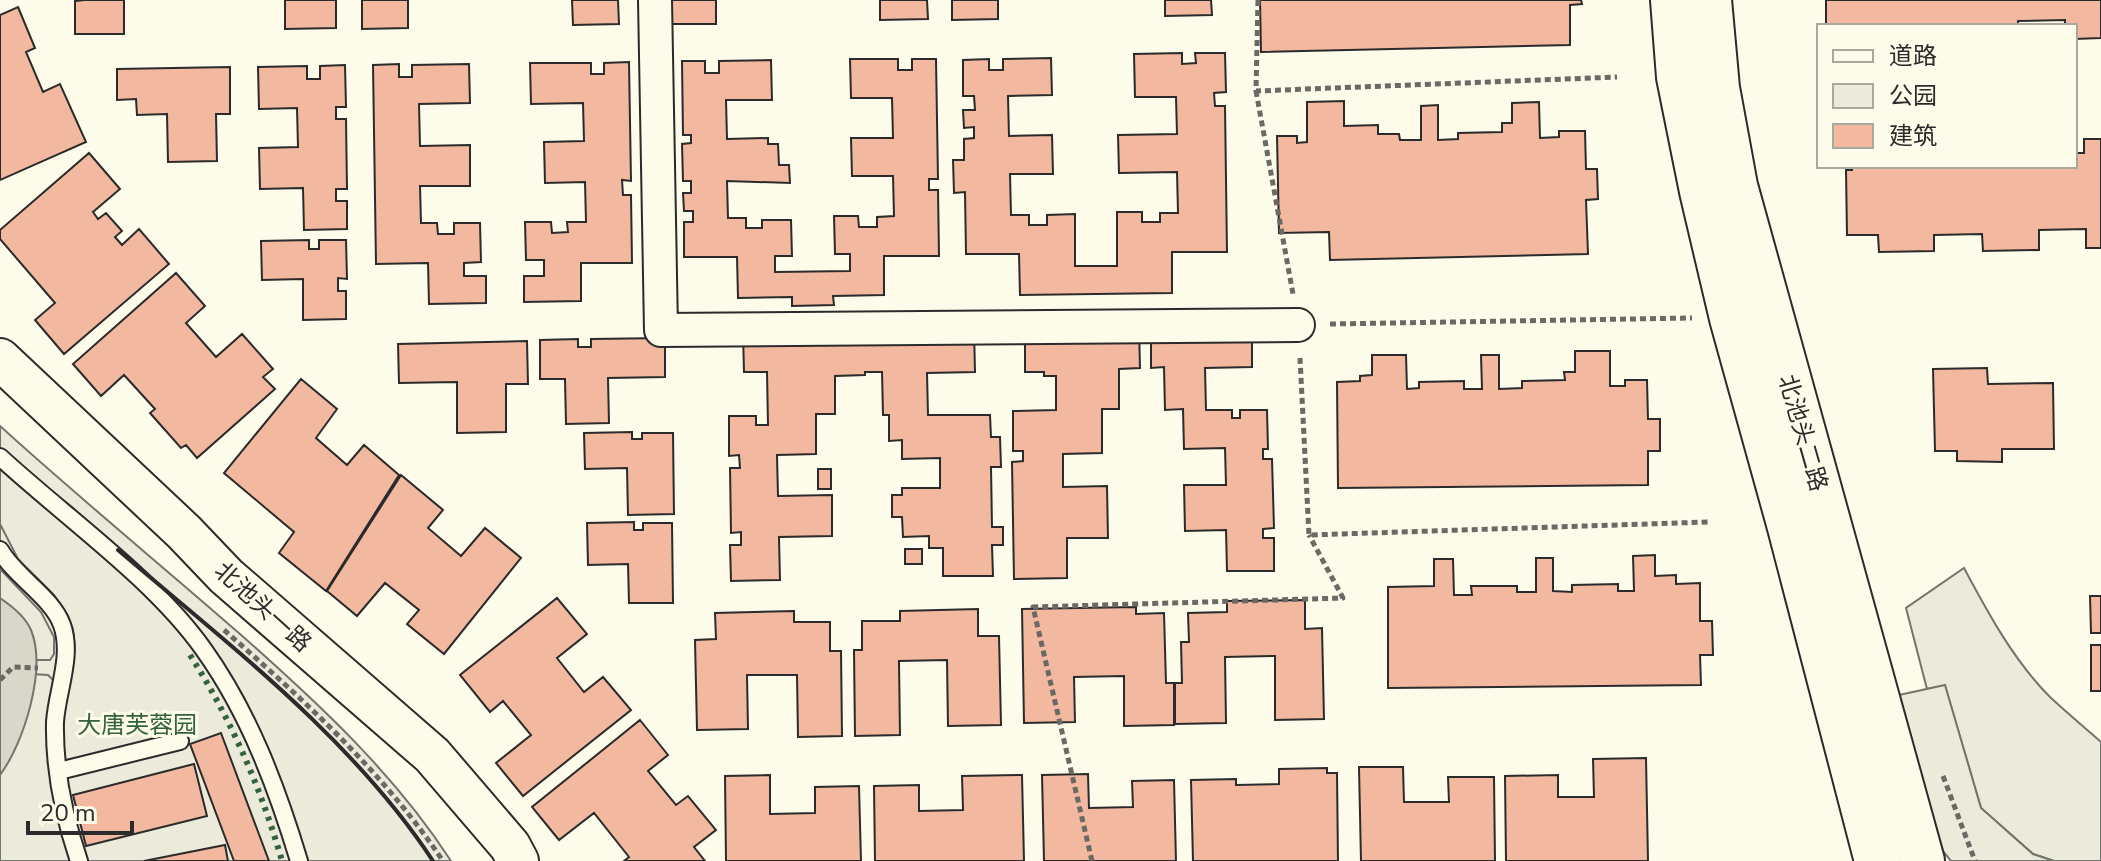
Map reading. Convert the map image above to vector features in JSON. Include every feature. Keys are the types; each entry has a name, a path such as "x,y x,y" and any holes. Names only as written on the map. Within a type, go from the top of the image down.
{"main road":[{"name":"北池头二路","path":"1673,0 1679,77 1732,318 1877,861"},
{"name":"北池头二路","path":"1709,0 1717,88 1735,186 1922,861"}],"street":[{"path":"655,0 661,330 1298,325"},
{"name":"北池头一路","path":"0,359 184,532 226,576 432,755 510,846 518,861"}],"lane":[{"path":"0,457 132,573 203,647 227,685 259,748 299,861"},
{"path":"0,550 16,572 51,608 59,620 65,642 56,717 59,771 65,810 79,861"},
{"path":"59,771 180,741"}],"path":[{"path":"1092,861 1033,607 1343,598 1309,535 1298,325 1256,91 1258,0"},
{"path":"1256,91 1617,77"},
{"path":"1298,325 1732,318"},
{"path":"1309,535 1708,522"},
{"path":"0,680 13,667 63,669"}],"green space":[{"name":"大唐芙蓉园","path":"0,426 240,634 326,713 405,798 451,861 0,861"},
{"path":"1964,568 1992,619 2025,668 2050,697 2101,742 2101,861 2054,861 2033,854 1981,808 1945,686 1927,689 1906,608"}],"shaded area":[{"path":"0,524 18,559 54,595 73,629 75,648 62,727 73,861 54,681 48,675 15,673 10,660 50,660 54,654 54,637 41,612 0,569"},
{"path":"0,598 18,612 31,630 36,665 35,685 25,725 0,775"},
{"path":"1945,685 1981,808 2033,854 2054,861 1951,861 1942,850 1899,695"}],"building":[{"path":"124,0 124,34 75,34 75,1"},
{"path":"285,0 336,0 336,28 285,29"},
{"path":"362,0 408,0 408,28 362,29"},
{"path":"572,0 618,0 619,24 573,25"},
{"path":"667,0 716,0 716,24 667,24"},
{"path":"880,0 927,0 928,19 880,20"},
{"path":"952,0 998,0 998,19 952,20"},
{"path":"1165,0 1211,0 1212,15 1165,16"},
{"path":"1260,0 1581,0 1582,4 1570,5 1570,45 1261,52"},
{"path":"1826,0 2101,0 2101,38 2077,39 2077,24 2065,24 2065,20 2018,21 2018,24 1826,24"},
{"path":"18,7 35,48 26,52 43,92 60,84 86,142 0,180 0,15"},
{"path":"1182,53 1182,64 1196,63 1195,53 1225,53 1226,92 1214,93 1215,106 1225,106 1227,252 1172,252 1172,293 1020,295 1019,254 966,254 965,192 954,193 953,160 964,160 964,139 974,138 974,127 964,128 963,110 975,110 974,96 963,96 963,60 989,59 989,70 1003,70 1003,59 1051,58 1052,95 1008,96 1009,136 1052,135 1053,174 1010,174 1011,215 1029,215 1029,225 1047,225 1047,215 1075,214 1075,266 1117,266 1117,212 1142,212 1142,222 1160,222 1160,213 1178,213 1177,172 1119,173 1118,135 1177,134 1176,97 1135,97 1134,54"},
{"path":"850,59 898,59 898,70 912,70 912,59 936,59 938,179 929,179 929,190 938,190 939,256 884,256 884,295 833,296 834,305 792,306 792,297 738,298 737,257 684,257 684,222 693,222 693,211 684,211 683,193 691,193 691,181 683,181 682,144 691,143 691,135 683,135 682,61 705,61 705,73 719,73 719,61 771,60 772,100 726,100 727,139 768,138 768,144 778,144 779,165 789,165 790,183 727,181 728,218 746,218 746,228 762,228 762,220 791,220 792,256 775,256 775,272 850,271 850,254 835,254 834,216 858,216 859,227 877,227 877,217 894,216 893,176 852,176 851,138 893,138 892,98 851,98"},
{"path":"629,62 631,181 622,180 623,195 631,195 632,263 581,263 581,301 524,302 524,276 544,276 544,260 526,260 525,222 551,222 552,233 568,232 567,222 586,222 585,182 545,183 544,142 584,141 583,103 531,104 530,63 591,63 591,74 604,74 604,63"},
{"path":"399,64 399,77 412,77 412,65 469,64 470,103 419,104 420,146 470,145 470,186 420,186 421,223 437,223 438,234 454,234 454,223 480,223 481,262 464,263 464,276 486,276 486,303 429,304 428,263 376,264 373,65"},
{"path":"345,65 346,107 336,107 336,119 346,119 347,189 336,189 336,201 347,201 347,229 304,230 303,188 260,189 259,148 298,147 297,108 259,109 258,67 307,66 307,79 320,79 320,66"},
{"path":"230,67 230,114 216,114 217,161 168,162 167,114 137,115 136,99 117,100 117,69"},
{"path":"1344,101 1344,126 1378,125 1378,134 1399,134 1400,140 1421,140 1421,106 1438,105 1438,140 1458,139 1458,133 1502,132 1502,123 1512,123 1512,103 1539,102 1540,138 1559,137 1559,131 1585,131 1586,169 1597,169 1598,199 1586,200 1588,254 1330,260 1329,232 1279,233 1277,136 1297,136 1297,143 1307,142 1307,102"},
{"path":"2084,139 2101,139 2101,248 2086,248 2086,229 2039,230 2039,250 1983,251 1982,234 1934,235 1934,251 1879,252 1878,235 1847,235 1846,170 2077,168 2077,153 2084,153"},
{"path":"89,153 120,189 93,212 98,219 106,213 122,231 115,237 122,245 139,229 169,264 64,354 35,320 55,303 0,239 0,230"},
{"path":"309,240 309,249 319,249 319,240 346,240 347,279 338,278 338,291 346,291 346,319 303,320 303,279 262,280 261,241"},
{"path":"176,273 205,306 186,323 216,357 242,334 273,369 263,377 275,389 197,458 186,445 181,448 150,413 155,409 124,375 101,396 73,364"},
{"path":"1252,326 1252,367 1205,368 1206,410 1232,410 1232,418 1240,418 1240,410 1267,410 1268,449 1263,449 1263,459 1272,459 1274,528 1263,529 1263,538 1274,538 1274,571 1227,571 1226,530 1185,531 1184,485 1226,485 1225,448 1184,449 1183,409 1165,410 1164,367 1151,368 1151,327"},
{"path":"1139,327 1140,368 1119,369 1119,409 1102,409 1102,453 1063,454 1063,487 1107,486 1108,538 1067,538 1067,578 1014,579 1012,462 1023,461 1023,451 1013,451 1013,411 1056,410 1056,376 1044,376 1044,372 1025,372 1025,329"},
{"path":"974,330 975,372 927,373 928,415 990,415 991,437 1000,437 1001,467 991,467 992,527 1003,527 1003,545 992,545 993,576 943,576 943,548 929,548 929,536 903,537 902,517 892,517 892,495 902,495 902,488 940,488 940,458 902,459 902,440 889,441 889,415 883,415 882,372 865,372 865,375 835,376 835,414 816,414 816,454 777,455 778,496 832,495 832,536 779,537 780,580 731,581 730,545 741,545 741,532 731,533 730,468 740,468 739,455 729,456 729,416 756,416 756,425 768,425 767,372 744,372 743,334"},
{"path":"665,338 665,377 608,378 609,423 566,424 565,379 540,379 540,340 578,339 578,347 591,347 591,339"},
{"path":"527,341 528,384 506,384 506,432 457,433 457,382 399,383 398,344"},
{"path":"1575,351 1610,351 1610,386 1625,386 1625,380 1647,380 1648,419 1660,419 1660,451 1648,451 1648,485 1338,488 1337,382 1360,381 1360,376 1372,375 1372,355 1406,355 1407,389 1419,388 1419,382 1464,381 1464,389 1482,389 1481,355 1499,355 1499,389 1522,388 1522,381 1565,380 1564,372 1575,372"},
{"path":"1987,368 1988,384 2053,383 2054,449 2002,449 2002,462 1957,461 1957,451 1935,451 1933,369"},
{"path":"301,379 337,409 316,438 347,465 364,445 399,475 326,591 279,553 294,532 224,473"},
{"path":"632,432 632,439 642,439 642,433 673,433 674,514 628,515 627,468 585,469 584,433"},
{"path":"818,469 831,469 831,489 818,489"},
{"path":"401,475 443,510 428,528 461,556 485,528 521,558 444,654 407,624 419,610 385,583 357,616 327,591"},
{"path":"634,522 634,530 643,530 643,523 672,523 673,603 629,603 628,564 588,565 587,523"},
{"path":"905,549 922,549 922,564 905,564"},
{"path":"1655,555 1655,576 1676,575 1676,584 1700,583 1700,621 1712,621 1713,655 1700,655 1701,685 1388,688 1388,587 1434,586 1434,559 1453,559 1454,595 1472,595 1471,586 1517,586 1517,592 1536,592 1536,558 1553,558 1553,591 1572,592 1572,585 1618,584 1618,591 1634,591 1633,556"},
{"path":"2090,596 2101,596 2101,633 2091,633"},
{"path":"557,598 587,634 557,658 584,692 603,677 631,710 523,796 496,763 531,735 503,701 490,712 460,675"},
{"path":"1305,600 1305,629 1322,628 1324,719 1275,720 1275,656 1225,657 1226,723 1175,724 1175,683 1182,683 1181,642 1189,642 1188,613 1227,612 1227,601"},
{"path":"1136,607 1136,614 1164,613 1166,683 1174,683 1174,725 1124,726 1124,676 1074,677 1075,722 1024,723 1022,609"},
{"path":"978,609 978,636 999,636 1001,725 948,726 947,660 899,661 900,735 855,736 854,650 862,650 862,621 900,621 900,611"},
{"path":"794,611 794,622 830,622 830,651 841,651 842,736 798,737 797,675 747,675 748,729 697,730 695,640 716,639 715,613"},
{"path":"2091,645 2101,645 2101,691 2091,691"},
{"path":"640,720 668,755 648,771 676,805 688,796 716,830 694,847 705,861 624,861 629,857 594,813 559,840 532,807"},
{"path":"221,733 269,861 234,861 190,744"},
{"path":"1646,758 1648,861 1506,861 1505,776 1558,775 1558,797 1594,797 1593,759"},
{"path":"194,764 207,816 86,846 73,795"},
{"path":"1359,767 1403,767 1404,802 1449,802 1448,777 1494,777 1495,861 1361,861"},
{"path":"1327,768 1327,773 1337,773 1338,861 1193,861 1191,780 1236,779 1236,785 1279,784 1279,769"},
{"path":"1088,774 1089,808 1133,807 1132,781 1174,780 1176,861 1044,861 1042,775"},
{"path":"770,775 770,814 815,813 815,787 859,786 861,861 726,861 725,776"},
{"path":"1022,775 1024,861 875,861 874,786 919,785 919,811 963,810 962,776"},
{"path":"225,845 228,861 144,861"}],"hedge":[{"path":"190,655 244,755 282,861"}],"wall":[{"path":"118,550 245,658 327,734 366,774 433,861"}]}
